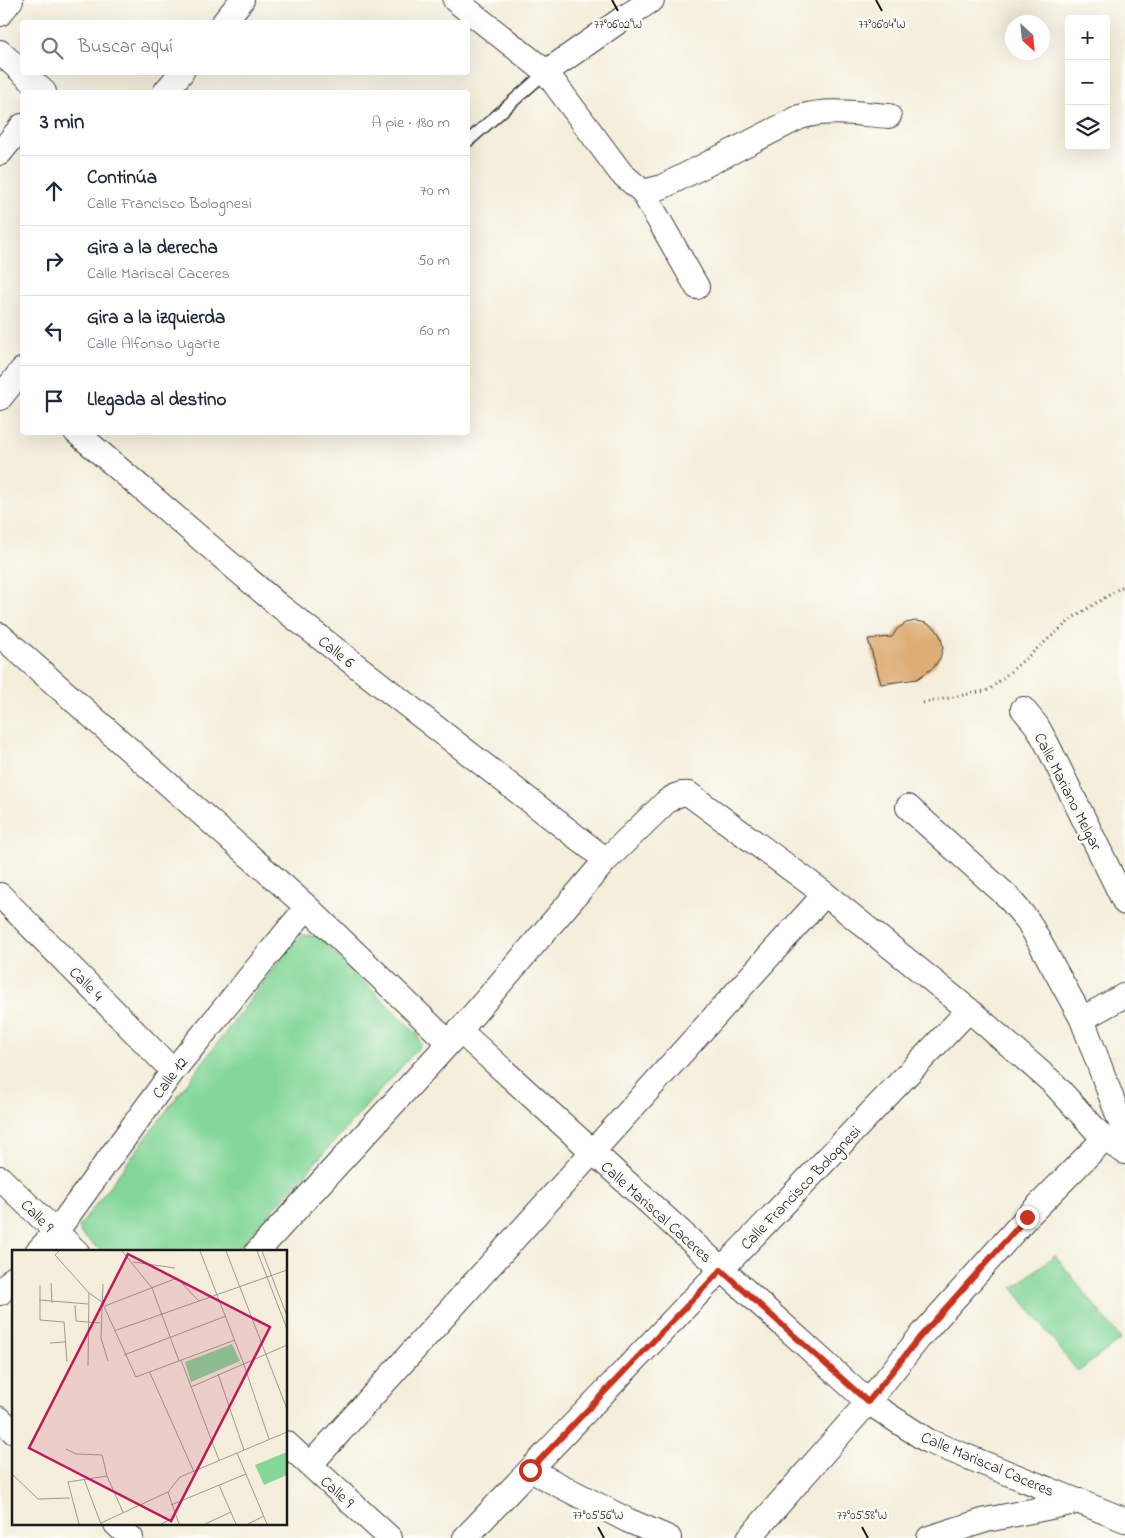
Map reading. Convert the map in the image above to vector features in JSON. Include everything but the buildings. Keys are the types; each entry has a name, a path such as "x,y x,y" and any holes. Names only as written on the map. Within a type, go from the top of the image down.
{"street":[{"path":"0,14 11,0"},
{"path":"226,20 242,0"},
{"path":"455,0 546,72 621,173 643,192 697,287"},
{"path":"546,72 625,16 652,0"},
{"path":"0,52 20,70"},
{"path":"25,75 42,90"},
{"path":"167,90 179,75"},
{"path":"643,192 662,187 800,117 824,112 889,116"},
{"path":"0,153 20,128"},
{"name":"Calle 6","path":"80,435 277,604 606,860"},
{"name":"Calle Mariscal Caceres","path":"0,635 454,1036 593,1152 868,1402 928,1440 1125,1520"},
{"name":"Calle Mariano Melgar","path":"1024,708 1048,746 1125,903"},
{"path":"259,1250 454,1036 606,860 666,802 681,793 689,794 825,894 969,1010 1115,1136"},
{"path":"908,807 1006,895 1028,921 1082,1019 1115,1136 1125,1152"},
{"path":"310,1465 825,894"},
{"name":"Calle 4","path":"0,895 173,1071"},
{"name":"Calle 12","path":"40,1250 56,1232 173,1071 307,907"},
{"path":"1082,1019 1125,995"},
{"name":"Calle Francisco Bolognesi","path":"465,1538 969,1010"},
{"path":"749,1538 868,1402 925,1331 1027,1217 1115,1136"},
{"name":"Calle 9","path":"0,1178 75,1250"},
{"path":"0,1292 12,1280"},
{"path":"0,1420 12,1430"},
{"name":"Calle 9","path":"288,1445 390,1538"},
{"path":"530,1470 627,1520 669,1538"},
{"path":"929,1538 986,1520 1081,1502"},
{"path":"118,1526 131,1538"}],"lane":[{"path":"470,139 546,72"}],"path":[{"path":"923,703 989,690 1074,617 1125,585"}],"green space":[{"path":"303,935 318,936 417,1034 421,1045 237,1250 100,1250 81,1234 79,1227 291,945"},
{"path":"1055,1255 1121,1339 1078,1372 1013,1288"}],"route":[{"path":"530,1470 721,1270 868,1402 919,1338 1027,1217"}]}
